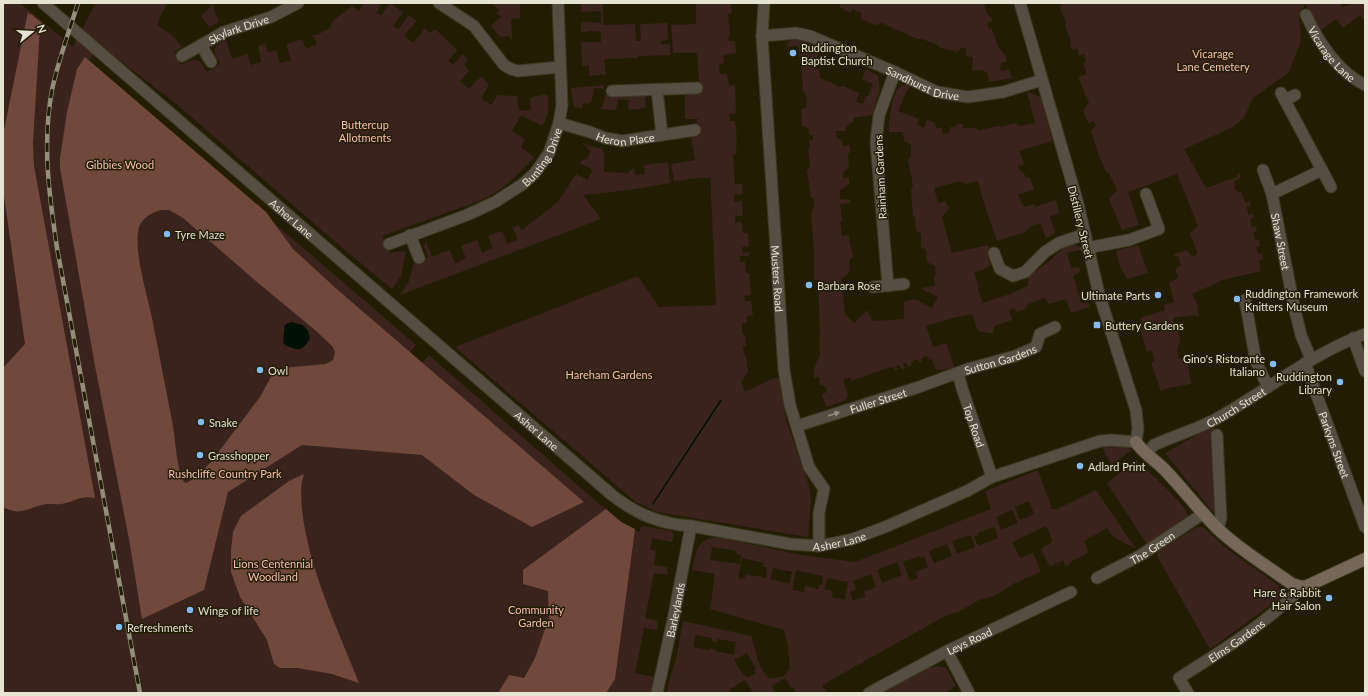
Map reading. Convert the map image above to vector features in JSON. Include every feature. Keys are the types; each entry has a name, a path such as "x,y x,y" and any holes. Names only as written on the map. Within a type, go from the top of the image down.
{"street":[{"name":"Asher Lane","path":"43,3 612,495 630,509 647,517 675,525 691,526 790,544 819,546 853,539 885,527 967,491 992,477 1100,441 1112,440 1136,442"},
{"name":"Skylark Drive","path":"182,56 228,31 271,17 298,3"},
{"path":"439,3 474,26 504,65 511,69 518,71 560,67"},
{"name":"Bunting Drive","path":"389,244 467,215 495,202 523,184 535,173 549,153 559,123 562,105 558,3"},
{"name":"Musters Road","path":"764,3 762,36 784,370 790,405 809,467 824,489 819,513 819,546"},
{"name":"Distillery Street","path":"1020,3 1077,200 1087,248 1099,294 1136,410 1138,429 1136,442"},
{"name":"Vicarage Lane","path":"1306,15 1315,35 1330,56 1353,79 1365,85"},
{"name":"Sandhurst Drive","path":"762,36 796,33 810,36 938,92 968,97 1003,92 1042,80"},
{"name":"Skylark Drive","path":"201,45 211,62"},
{"name":"Rainham Gardens","path":"888,286 876,142 879,115 895,72"},
{"path":"612,91 697,88"},
{"path":"657,90 662,135"},
{"path":"1295,95 1283,97 1331,187"},
{"name":"Heron Place","path":"559,123 605,138 622,141 695,130"},
{"name":"Shaw Street","path":"1263,170 1272,194 1294,306 1308,361"},
{"path":"1272,194 1322,170"},
{"path":"1087,248 1129,240 1160,229 1146,194"},
{"path":"994,253 1000,268 1013,276 1025,272 1045,252 1059,243 1085,234"},
{"path":"410,236 419,258"},
{"path":"873,287 904,284"},
{"path":"1245,300 1256,362 1268,387"},
{"name":"Sutton Gardens","path":"958,373 1015,356 1036,347 1040,334 1055,327"},
{"name":"Church Street","path":"1147,453 1154,446 1216,419 1308,361 1353,338 1365,334"},
{"path":"1353,338 1365,371"},
{"name":"Parkyns Street","path":"1308,361 1365,527"},
{"name":"Fuller Street","path":"797,426 958,373"},
{"name":"Top Road","path":"958,373 992,477"},
{"path":"1217,434 1221,504 1221,518 1218,529"},
{"path":"1136,442 1140,449 1147,453 1164,469 1218,529 1238,547 1292,584 1302,587 1307,586 1365,559"},
{"name":"The Green","path":"1097,578 1141,555 1204,514"},
{"name":"Barleylands","path":"657,693 691,526"},
{"name":"Elms Gardens","path":"1188,693 1180,678 1208,660 1279,608 1302,587"},
{"name":"Leys Road","path":"869,693 947,651 1071,592"},
{"path":"947,651 969,693"}],"green space":[{"name":"Rushcliffe Country Park","path":"3,3 20,3 73,47 96,3 168,3 159,18 160,19 157,25 172,35 182,47 174,52 181,65 196,60 199,61 207,72 220,64 215,50 218,45 226,40 232,59 247,54 251,65 261,62 258,46 265,44 268,53 276,50 280,63 291,60 287,44 302,39 306,49 317,44 313,35 317,35 330,28 333,21 352,6 359,11 364,3 382,3 376,13 381,16 390,3 403,12 393,26 399,29 408,15 417,21 404,35 413,43 424,28 431,33 435,29 457,50 448,61 453,65 463,54 468,60 464,64 469,71 460,81 469,89 482,77 489,85 481,98 491,105 498,95 517,96 519,111 531,110 530,98 545,94 548,96 548,112 544,124 540,125 523,116 520,117 512,131 525,139 521,147 534,157 509,182 496,192 479,201 382,236 390,253 406,251 401,276 392,289 174,102 101,46 87,62 416,345 410,352 422,363 429,355 598,503 626,525 639,532 642,526 672,531 674,534 672,542 652,538 650,550 656,551 654,565 667,567 668,575 654,573 645,618 658,621 657,630 644,628 635,673 658,678 651,693 3,693"},
{"path":"209,3 212,3 219,22 209,27 201,16 211,6"},
{"path":"491,3 520,3 520,18 511,19 512,39 510,39 509,36 500,37 491,26 502,16 496,14 500,9"},
{"path":"575,3 603,3 603,25 635,24 636,41 641,41 640,24 667,23 668,40 661,41 660,44 670,44 670,55 639,55 637,58 607,59 604,60 606,74 589,76 589,65 582,66 581,42 601,42 601,32 590,31 581,33 581,22 601,23 601,11 581,12 581,4"},
{"name":"Hareham Gardens","path":"696,3 731,3 732,13 728,14 730,34 727,38 729,41 735,41 736,53 723,55 724,63 719,64 720,74 727,74 729,86 735,85 736,113 729,114 730,121 735,121 736,129 736,154 733,155 735,184 742,184 743,194 734,195 734,202 742,201 743,216 735,216 735,223 742,222 743,233 748,233 749,246 742,247 743,253 749,252 749,256 740,256 740,262 745,262 746,273 749,273 751,295 744,296 745,301 751,301 753,315 747,316 747,323 742,323 742,333 745,336 746,346 743,346 748,372 741,382 745,392 772,379 780,377 780,386 787,423 809,486 811,500 808,537 657,512 636,502 455,347 638,276 659,307 716,305 710,170 710,178 674,181 671,164 695,160 691,137 699,135 696,121 699,119 685,119 685,94 700,94 697,53 673,53 671,25 696,24"},
{"path":"839,3 984,3 987,14 993,21 987,23 989,29 992,29 998,47 1005,55 1007,61 1001,63 1001,71 1009,70 1013,78 989,82 987,72 979,70 972,71 973,57 966,56 966,48 961,48 957,52 939,47 938,45 922,39 917,39 882,23 875,25 861,19 861,13 852,9 851,13 841,8"},
{"name":"Vicarage Lane Cemetery","path":"1063,3 1341,3 1342,7 1356,3 1365,3 1365,21 1360,15 1343,28 1336,19 1320,31 1316,21 1305,4 1299,16 1301,40 1289,72 1253,98 1244,118 1233,127 1184,149 1206,188 1237,177 1237,174 1239,173 1241,178 1234,181 1234,185 1236,191 1239,193 1241,192 1245,202 1249,201 1251,206 1246,207 1249,215 1253,213 1254,218 1250,219 1252,227 1256,226 1257,231 1253,233 1255,240 1259,239 1260,246 1256,247 1258,254 1262,253 1263,259 1259,260 1261,271 1223,280 1192,294 1197,303 1199,317 1194,315 1173,318 1174,329 1178,328 1180,342 1177,348 1178,359 1187,358 1191,384 1168,388 1161,391 1151,363 1155,360 1152,351 1147,352 1139,325 1143,324 1140,318 1165,310 1164,305 1174,302 1169,283 1178,278 1175,269 1181,265 1178,256 1175,257 1173,255 1187,250 1192,256 1196,255 1197,252 1190,234 1198,226 1177,174 1128,192 1139,225 1122,230 1109,199 1117,190 1109,173 1106,172 1098,153 1091,131 1096,126 1094,121 1088,123 1083,110 1089,103 1078,77 1087,74 1083,64 1086,61 1084,54 1079,56 1077,48 1072,50 1070,44 1071,42 1065,26 1066,23 1060,7"},
{"path":"28,12 43,24 40,27 33,143 34,166 95,498 85,497 66,503 45,504 23,511 14,511 3,507 3,368 25,344 3,189 3,135"},
{"path":"798,37 821,48 813,67 819,69 820,78 859,93 856,102 863,104 866,96 868,97 873,84 862,79 866,69 878,76 880,89 872,115 853,118 853,122 846,126 846,131 836,131 837,138 842,141 842,146 850,145 850,152 848,155 849,167 843,172 843,178 849,178 849,184 840,190 840,199 850,200 850,203 840,204 842,222 840,222 842,236 849,235 853,257 849,260 850,272 841,279 845,314 854,323 867,310 873,321 904,319 904,302 914,299 932,308 938,297 920,288 935,286 934,277 936,276 935,266 927,262 926,250 921,247 921,234 916,230 915,218 913,215 911,191 913,185 908,160 911,156 911,145 904,141 903,132 889,132 890,116 894,97 900,87 908,84 912,84 906,92 898,111 919,119 917,125 924,128 927,120 934,122 937,128 942,128 942,133 949,134 950,127 955,127 958,124 963,124 963,128 975,128 980,130 1015,123 1020,126 1035,123 1027,91 1042,98 1052,141 1019,151 1024,164 1018,166 1026,178 1030,177 1034,189 1018,195 1024,207 1034,204 1035,207 1056,200 1059,213 1050,216 1055,233 1046,238 1040,223 1030,227 1025,232 997,241 978,181 967,184 960,181 934,188 938,203 946,201 949,209 942,217 952,253 988,245 991,266 974,273 983,303 1028,286 1029,273 1043,266 1062,249 1072,245 1085,249 1067,253 1071,268 1079,267 1080,272 1073,276 1079,295 1083,294 1083,297 1080,298 1081,303 1089,303 1090,307 1071,313 1066,299 1049,304 1045,298 1028,304 1027,308 1017,312 1015,308 1009,310 1012,320 994,326 993,334 978,331 972,314 926,326 933,347 946,343 955,369 936,370 932,359 929,360 928,356 921,358 922,362 919,363 918,359 911,362 912,365 908,367 906,363 903,363 905,368 901,369 899,365 896,366 898,370 895,370 894,367 888,368 851,381 850,377 843,380 848,395 846,400 826,407 822,394 827,392 826,387 820,384 819,377 814,378 815,367 820,353 820,336 818,280 814,280 814,250 811,214 814,208 814,198 811,198 807,171 810,167 808,150 810,146 809,141 813,140 813,135 809,135 808,128 802,126 801,110 807,107 806,95 803,90 798,46 786,47 789,41"},
{"name":"Gibbies Wood","path":"85,57 266,212 293,249 339,291 584,502 532,527 474,495 422,455 302,445 228,492 204,590 142,619 129,539 95,366 60,168 60,158 67,112 77,69","holes":["169,210 183,218 315,330 333,347 335,353 333,360 326,364 282,368 272,375 260,397 211,462 195,478 186,483 181,476 178,462 173,426 138,252 138,232 140,224 149,215 157,211"]},
{"path":"605,85 604,89 594,88 592,100 589,104 583,103 582,109 574,107 571,88"},
{"path":"645,94 646,108 629,110 629,100 618,99 616,110 601,109 605,95"},
{"path":"581,143 602,149 604,153 604,172 628,173 634,168 635,175 645,174 644,165 668,162 670,183 630,190 583,195 601,219 400,295 409,281 414,263 428,257 424,246 426,241 432,257 450,250 455,263 466,258 461,246 477,240 482,253 493,248 488,236 502,231 507,244 518,240 513,228 518,225 522,230 558,202 576,174 587,180 593,170 580,163 583,159 586,160 591,151 587,149 588,147"},
{"path":"1138,245 1148,273 1127,279 1120,266 1116,251"},
{"path":"1214,427 1217,517 1165,453"},
{"path":"1100,443 1113,444 1132,450 1111,465"},
{"path":"1136,460 1174,496 1186,511 1188,516 1148,546 1107,483"},
{"path":"1038,470 1052,509 1057,509 1096,490 1136,549 1112,536 1107,528 1084,541 1088,550 1087,554 1072,561 1066,566 1063,560 1050,567 1041,549 1053,541 1046,526 1012,542 1020,558 1033,553 1041,572 1015,583 994,596 979,600 958,612 945,616 822,685 827,693 797,693 793,687 791,688 785,678 772,686 776,693 750,693 752,691 745,680 730,689 731,692 729,693 666,693 677,654 683,621 751,636 759,664 769,678 783,677 790,669 788,647 784,630 710,609 715,574 692,570 696,551 705,540 719,537 801,555 855,562 991,509 985,491","holes":["1029,501 1034,514 1020,520 1015,507","1012,510 1018,523 1001,530 996,517","993,527 995,528 998,538 978,546 974,537 978,535 978,533","971,535 975,547 957,554 952,541","947,544 952,556 934,563 929,551","712,547 737,551 736,554 741,555 740,564 710,560","920,556 921,558 924,557 928,567 916,572 918,578 910,581 903,562","742,558 764,563 763,566 767,568 766,578 746,574 745,579 738,578","897,562 902,575 882,583 877,570","773,568 792,572 789,584 770,579","796,570 823,576 822,585 819,585 818,589 805,586 804,592 792,590","871,574 876,587 864,592 866,596 853,601 850,592 856,589 853,581","827,578 848,582 845,600 832,597 833,591 824,589","696,635 712,638 712,641 717,642 717,639 736,642 734,655 715,651 710,648 709,650 693,647","747,653 756,669 754,670 756,673 747,678 745,675 744,676 734,660"]},
{"name":"Lions Centennial Woodland","path":"304,474 301,487 302,510 311,554 325,598 359,683 332,674 298,668 280,668 274,664 267,640 240,597 231,572 233,532 241,516 289,481"},
{"path":"606,509 621,522 635,529 615,679 606,693 498,693 509,675 524,678 535,658 549,618 548,591 523,584 523,570"},
{"path":"1197,527 1203,527 1226,548 1278,585 1282,595 1279,599 1210,649 1157,556 1158,551"},
{"path":"937,666 946,668 956,686 944,693 883,693 924,669"}],"shaded area":[{"path":"291,322 303,325 308,331 310,338 305,345 299,349 284,344 285,325"},
{"path":"720,400 722,400 653,505 652,504"}],"railway":[{"path":"78,3 60,57 52,90 47,130 49,189 57,248 140,693"}],"place":[{"name":"Ruddington Baptist Church","path":"793,53"},
{"name":"Tyre Maze","path":"167,234"},
{"name":"Barbara Rose","path":"809,285"},
{"name":"Ultimate Parts","path":"1158,295"},
{"name":"Ruddington Framework Knitters Museum","path":"1237,299"},
{"name":"Buttery Gardens","path":"1097,325"},
{"name":"Gino's Ristorante Italiano","path":"1273,364"},
{"name":"Owl","path":"260,370"},
{"name":"Ruddington Library","path":"1340,382"},
{"name":"Snake","path":"201,422"},
{"name":"Grasshopper","path":"200,455"},
{"name":"Adlard Print","path":"1080,466"},
{"name":"Hare & Rabbit Hair Salon","path":"1329,598"},
{"name":"Wings of life","path":"190,610"},
{"name":"Refreshments","path":"119,627"}],"park label":[{"name":"Buttercup Allotments","path":"365,130"},
{"name":"Community Garden","path":"536,615"}]}
